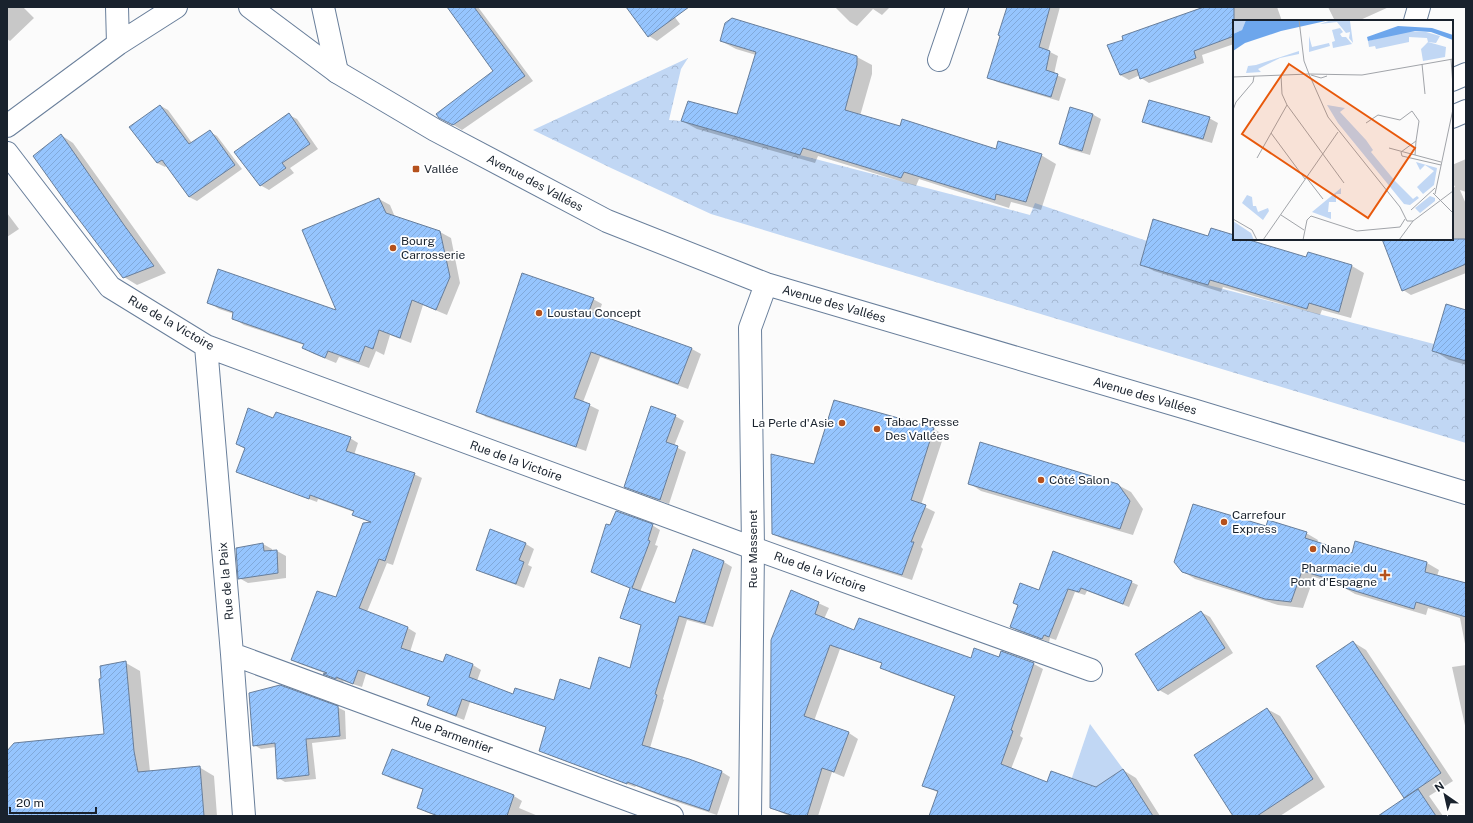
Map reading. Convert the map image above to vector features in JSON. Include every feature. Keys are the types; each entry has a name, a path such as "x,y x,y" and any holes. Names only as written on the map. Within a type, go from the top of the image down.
{"street":[{"path":"117,7 118,44"},
{"path":"7,126 118,44 176,7"},
{"name":"Avenue des Vallées","path":"250,7 337,72 436,130 607,221 766,284 1193,410 1466,493"},
{"path":"323,7 337,72"},
{"path":"939,60 957,7"},
{"path":"1415,20 1419,7"},
{"path":"1453,80 1466,74"},
{"path":"1453,117 1466,112"},
{"name":"Rue de la Victoire","path":"7,153 110,287 206,346 753,548 1091,670"},
{"name":"Rue Massenet","path":"750,816 753,548 750,328 766,284"},
{"name":"Rue de la Paix","path":"206,346 244,816"},
{"name":"Rue Parmentier","path":"232,654 672,816"}],"green space":[{"path":"688,58 681,69 669,120 681,121 800,155 1030,215 1035,203 1147,241 1140,265 1208,285 1434,344 1432,351 1466,361 1466,443 711,214 533,130"},
{"path":"1090,724 1123,769 1087,793 1059,816"}],"building":[{"path":"447,7 474,7 525,76 453,125 439,118 436,114 493,71"},
{"path":"626,7 689,7 648,37"},
{"path":"1007,7 1050,7 1039,47 1050,51 1046,70 1058,74 1051,97 987,78"},
{"path":"1204,7 1234,7 1233,36 1194,51 1196,58 1140,79 1137,69 1120,75 1107,45 1123,40 1122,36"},
{"path":"732,18 857,56 857,65 845,110 900,126 902,119 996,149 998,141 1042,154 1026,202 996,194 995,200 904,172 901,178 803,148 800,155 681,121 688,101 737,114 756,52 720,41 725,23"},
{"path":"1149,100 1210,117 1203,139 1142,122"},
{"path":"160,105 189,144 210,130 235,165 189,197 162,160 157,163 129,127"},
{"path":"1070,107 1093,114 1082,151 1059,144"},
{"path":"289,113 310,144 282,163 286,168 260,186 234,152"},
{"path":"61,134 154,266 123,278 33,156"},
{"path":"379,198 386,213 440,231 450,277 436,310 412,300 400,338 379,330 373,349 365,346 359,362 328,351 325,358 302,348 304,344 232,319 233,312 207,303 218,269 336,310 302,230"},
{"path":"1153,219 1208,236 1211,228 1233,235 1233,240 1249,240 1306,257 1308,252 1352,265 1339,312 1309,303 1307,309 1210,280 1208,285 1140,265"},
{"path":"1466,239 1466,264 1402,291 1382,240"},
{"path":"522,273 594,298 589,311 692,348 678,384 591,352 574,398 590,404 576,447 476,412"},
{"path":"1446,304 1466,310 1466,361 1432,351"},
{"path":"834,400 934,428 911,500 926,505 911,542 914,542 902,575 772,534 771,454 814,464"},
{"path":"651,406 676,415 666,442 678,446 660,500 624,487"},
{"path":"248,408 273,418 276,412 351,437 346,451 415,473 385,561 379,559 359,608 408,627 401,648 443,662 446,654 473,664 469,677 513,694 515,688 554,700 560,679 590,689 599,657 630,668 641,625 620,618 630,588 591,572 606,524 610,525 616,511 653,524 648,540 650,541 632,588 675,603 693,549 724,561 705,623 679,616 655,694 657,695 642,745 689,759 722,771 709,811 627,782 627,784 539,751 546,727 462,699 456,716 427,705 430,697 358,670 353,684 336,677 336,679 323,674 327,673 291,660 317,591 336,597 363,523 371,522 352,515 354,511 310,495 309,499 236,472 245,448 236,444"},
{"path":"980,442 1118,484 1130,501 1120,529 968,484"},
{"path":"1193,504 1266,526 1268,520 1307,532 1305,538 1352,553 1355,541 1427,562 1425,572 1466,583 1466,617 1416,602 1414,609 1342,587 1343,583 1302,571 1291,602 1265,599 1182,572 1174,562"},
{"path":"490,529 526,543 519,560 524,562 516,584 476,570"},
{"path":"263,543 264,551 277,550 278,573 238,579 236,548"},
{"path":"1053,551 1132,581 1123,604 1081,588 1079,592 1068,589 1049,637 1044,635 1042,639 1010,627 1018,605 1013,603 1020,583 1039,590"},
{"path":"791,590 819,602 815,614 854,630 859,618 971,658 974,648 999,657 1001,651 1034,663 1001,764 1047,782 1051,771 1096,787 1123,769 1153,816 929,816 938,791 922,786 955,696 880,668 882,663 830,645 804,716 849,732 834,772 822,768 807,816 794,816 770,808 771,640"},
{"path":"1201,611 1225,648 1158,691 1135,654"},
{"path":"1353,641 1441,773 1404,798 1316,666"},
{"path":"126,661 134,751 138,772 200,766 204,816 7,816 7,751 14,743 104,734 99,679 101,678 100,666"},
{"path":"280,685 338,706 340,736 306,739 309,775 277,779 275,743 253,746 249,693"},
{"path":"1267,708 1313,779 1257,816 1233,816 1194,755"},
{"path":"392,749 514,795 507,816 438,816 417,808 423,789 382,774"},
{"path":"1418,789 1436,816 1378,816"}],"place":[{"name":"Vallée","path":"416,169"},
{"name":"Bourg Carrosserie","path":"393,248"},
{"name":"Loustau Concept","path":"539,313"},
{"name":"La Perle d'Asie","path":"842,423"},
{"name":"Tabac Presse Des Vallées","path":"877,429"},
{"name":"Côté Salon","path":"1041,480"},
{"name":"Carrefour Express","path":"1224,522"},
{"name":"Nano","path":"1313,549"},
{"name":"Pharmacie du Pont d'Espagne","path":"1385,575"}]}
